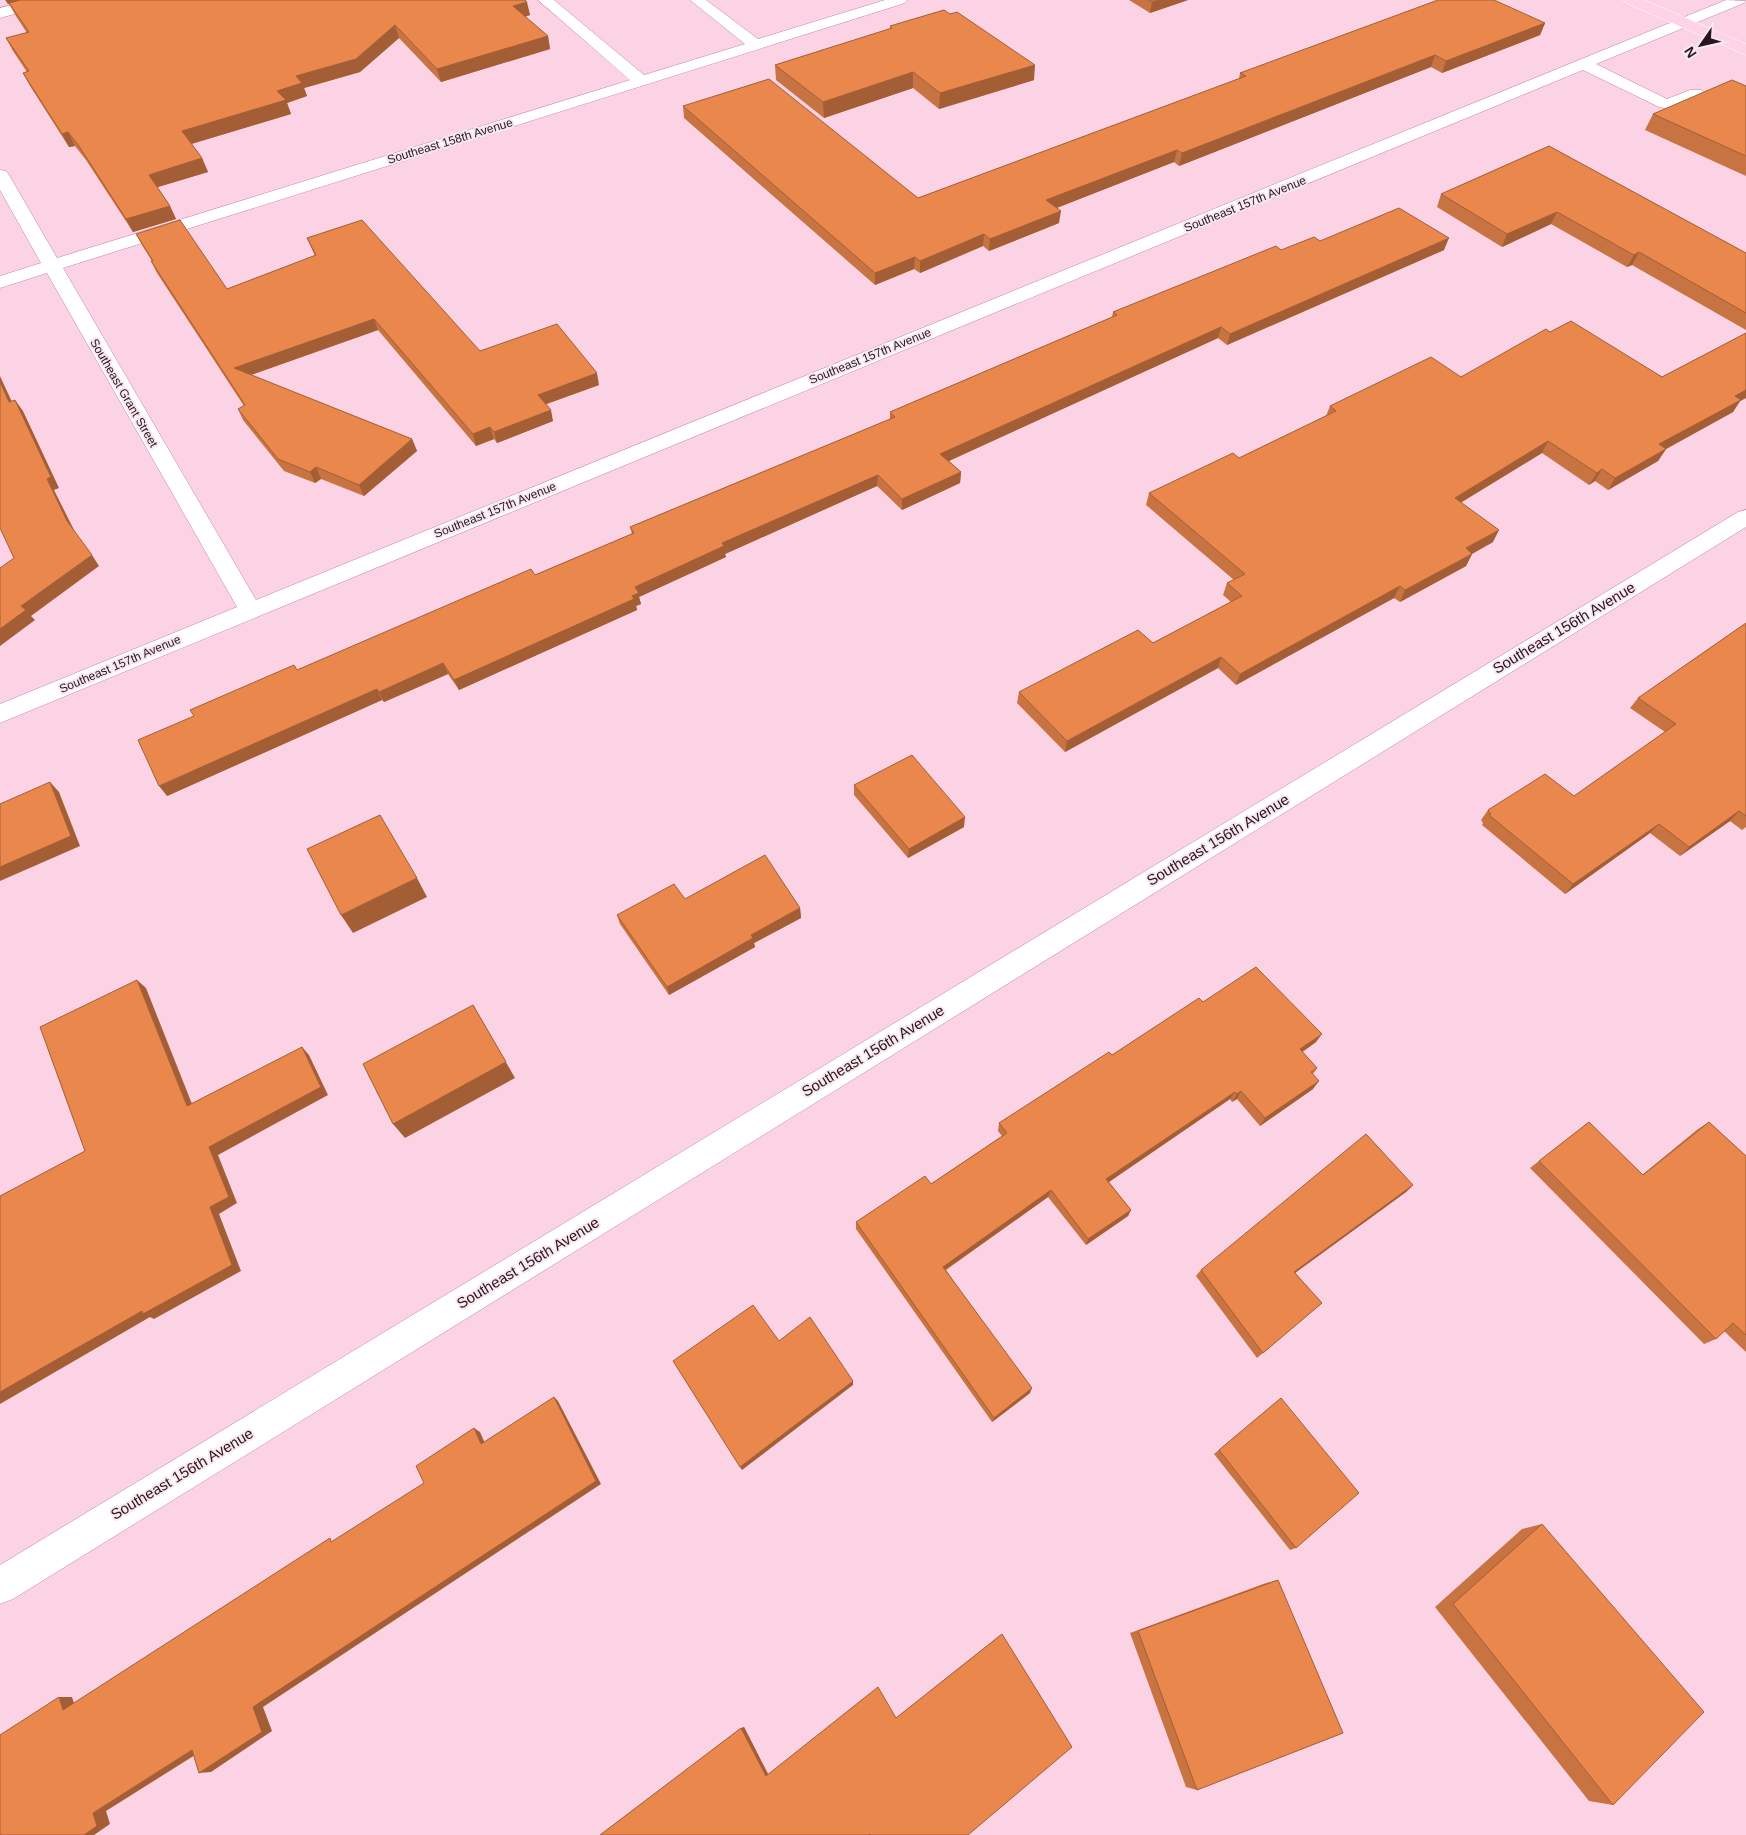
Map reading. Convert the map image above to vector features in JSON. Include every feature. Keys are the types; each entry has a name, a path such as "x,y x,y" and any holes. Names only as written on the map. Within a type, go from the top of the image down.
{"main road":[{"path":"1631,0 1746,50"}],"street":[{"path":"0,13 50,0"},
{"path":"545,0 641,81"},
{"path":"697,0 756,45"},
{"name":"Southeast 158th Avenue","path":"0,282 900,0"},
{"name":"Southeast 157th Avenue","path":"0,714 1740,0"},
{"path":"1585,64 1665,104 1677,102 1696,93"},
{"name":"Southeast Grant Street","path":"0,175 250,610"},
{"name":"Southeast 156th Avenue","path":"0,1586 1746,517"}],"building":[{"path":"20,0 525,0 527,2 513,6 548,36 437,69 395,25 356,59 296,76 302,83 277,91 286,100 182,131 202,158 149,175 170,206 126,219 79,146 68,132 62,134 23,73 29,71 6,38 29,32 9,3"},
{"path":"1438,0 1494,0 1545,23 1446,61 1435,55 1182,153 1177,150 1046,200 1061,211 990,239 984,234 920,261 915,257 875,273 683,106 769,79 918,198 1246,76 1240,73"},
{"path":"944,10 950,14 957,12 1035,65 940,93 913,72 823,102 775,65 892,28 890,26"},
{"path":"1732,80 1746,86 1746,156 1653,114"},
{"path":"1549,146 1746,253 1746,313 1639,252 1634,255 1557,212 1507,234 1441,194"},
{"path":"1399,208 1449,238 1230,334 1221,327 940,454 961,472 902,499 878,475 722,543 724,546 635,587 639,593 632,596 634,599 454,680 443,663 379,692 377,689 159,786 138,740 194,716 190,710 294,665 297,670 531,569 535,575 634,533 630,527 895,417 890,412 1117,315 1113,312 1276,246 1281,250 1314,237 1320,241"},
{"path":"180,220 227,289 316,255 307,238 362,220 480,351 557,324 597,373 538,395 551,410 494,432 490,427 473,434 374,319 234,368 412,439 359,485 316,467 310,472 278,459 238,409 245,405 151,261 153,261 136,234"},
{"path":"1571,321 1662,377 1746,333 1746,390 1735,396 1741,400 1659,444 1666,449 1615,478 1602,469 1597,473 1548,441 1455,498 1499,530 1466,548 1472,554 1405,590 1400,586 1240,674 1221,657 1067,741 1019,692 1138,630 1153,643 1242,596 1227,583 1245,574 1149,493 1233,453 1239,458 1336,411 1330,406 1431,357 1461,377 1546,329 1550,332"},
{"path":"0,382 9,402 15,400 51,477 47,479 67,521 92,555 21,606 26,610 0,629 0,568 14,558 0,528"},
{"path":"1746,623 1746,816 1739,811 1689,847 1659,824 1573,884 1489,815 1491,814 1488,810 1545,774 1574,796 1676,724 1638,698"},
{"path":"912,755 965,817 909,849 854,785"},
{"path":"50,782 71,836 0,867 0,804"},
{"path":"380,815 417,878 341,915 307,849"},
{"path":"765,855 800,908 751,935 753,938 667,987 617,915 674,884 685,899"},
{"path":"1256,967 1322,1034 1300,1049 1317,1068 1311,1072 1319,1081 1265,1118 1241,1091 1237,1094 1235,1092 1106,1179 1131,1210 1088,1239 1051,1190 943,1267 1032,1388 994,1418 856,1222 925,1176 931,1184 1007,1133 999,1123 1109,1052 1112,1055 1199,998 1203,1002"},
{"path":"137,980 187,1106 302,1047 321,1087 209,1147 229,1197 210,1207 232,1265 143,1314 142,1311 0,1392 0,1196 85,1151 40,1027"},
{"path":"473,1005 506,1062 393,1124 363,1064"},
{"path":"1589,1122 1643,1175 1709,1122 1746,1156 1746,1335 1733,1323 1716,1339 1539,1161"},
{"path":"1366,1134 1413,1185 1294,1272 1322,1303 1263,1353 1201,1270"},
{"path":"753,1305 779,1341 810,1317 853,1381 740,1467 673,1361"},
{"path":"554,1397 596,1481 253,1707 262,1732 199,1773 192,1750 93,1813 97,1826 84,1835 0,1835 0,1735 59,1697 63,1710 330,1538 331,1542 424,1483 416,1466 474,1428 481,1444"},
{"path":"1281,1398 1359,1493 1296,1548 1219,1450"},
{"path":"1542,1524 1704,1712 1613,1805 1453,1604"},
{"path":"1278,1580 1343,1733 1197,1790 1138,1631"},
{"path":"1002,1634 1072,1747 968,1835 600,1835 741,1728 766,1776 878,1687 896,1718"}]}
